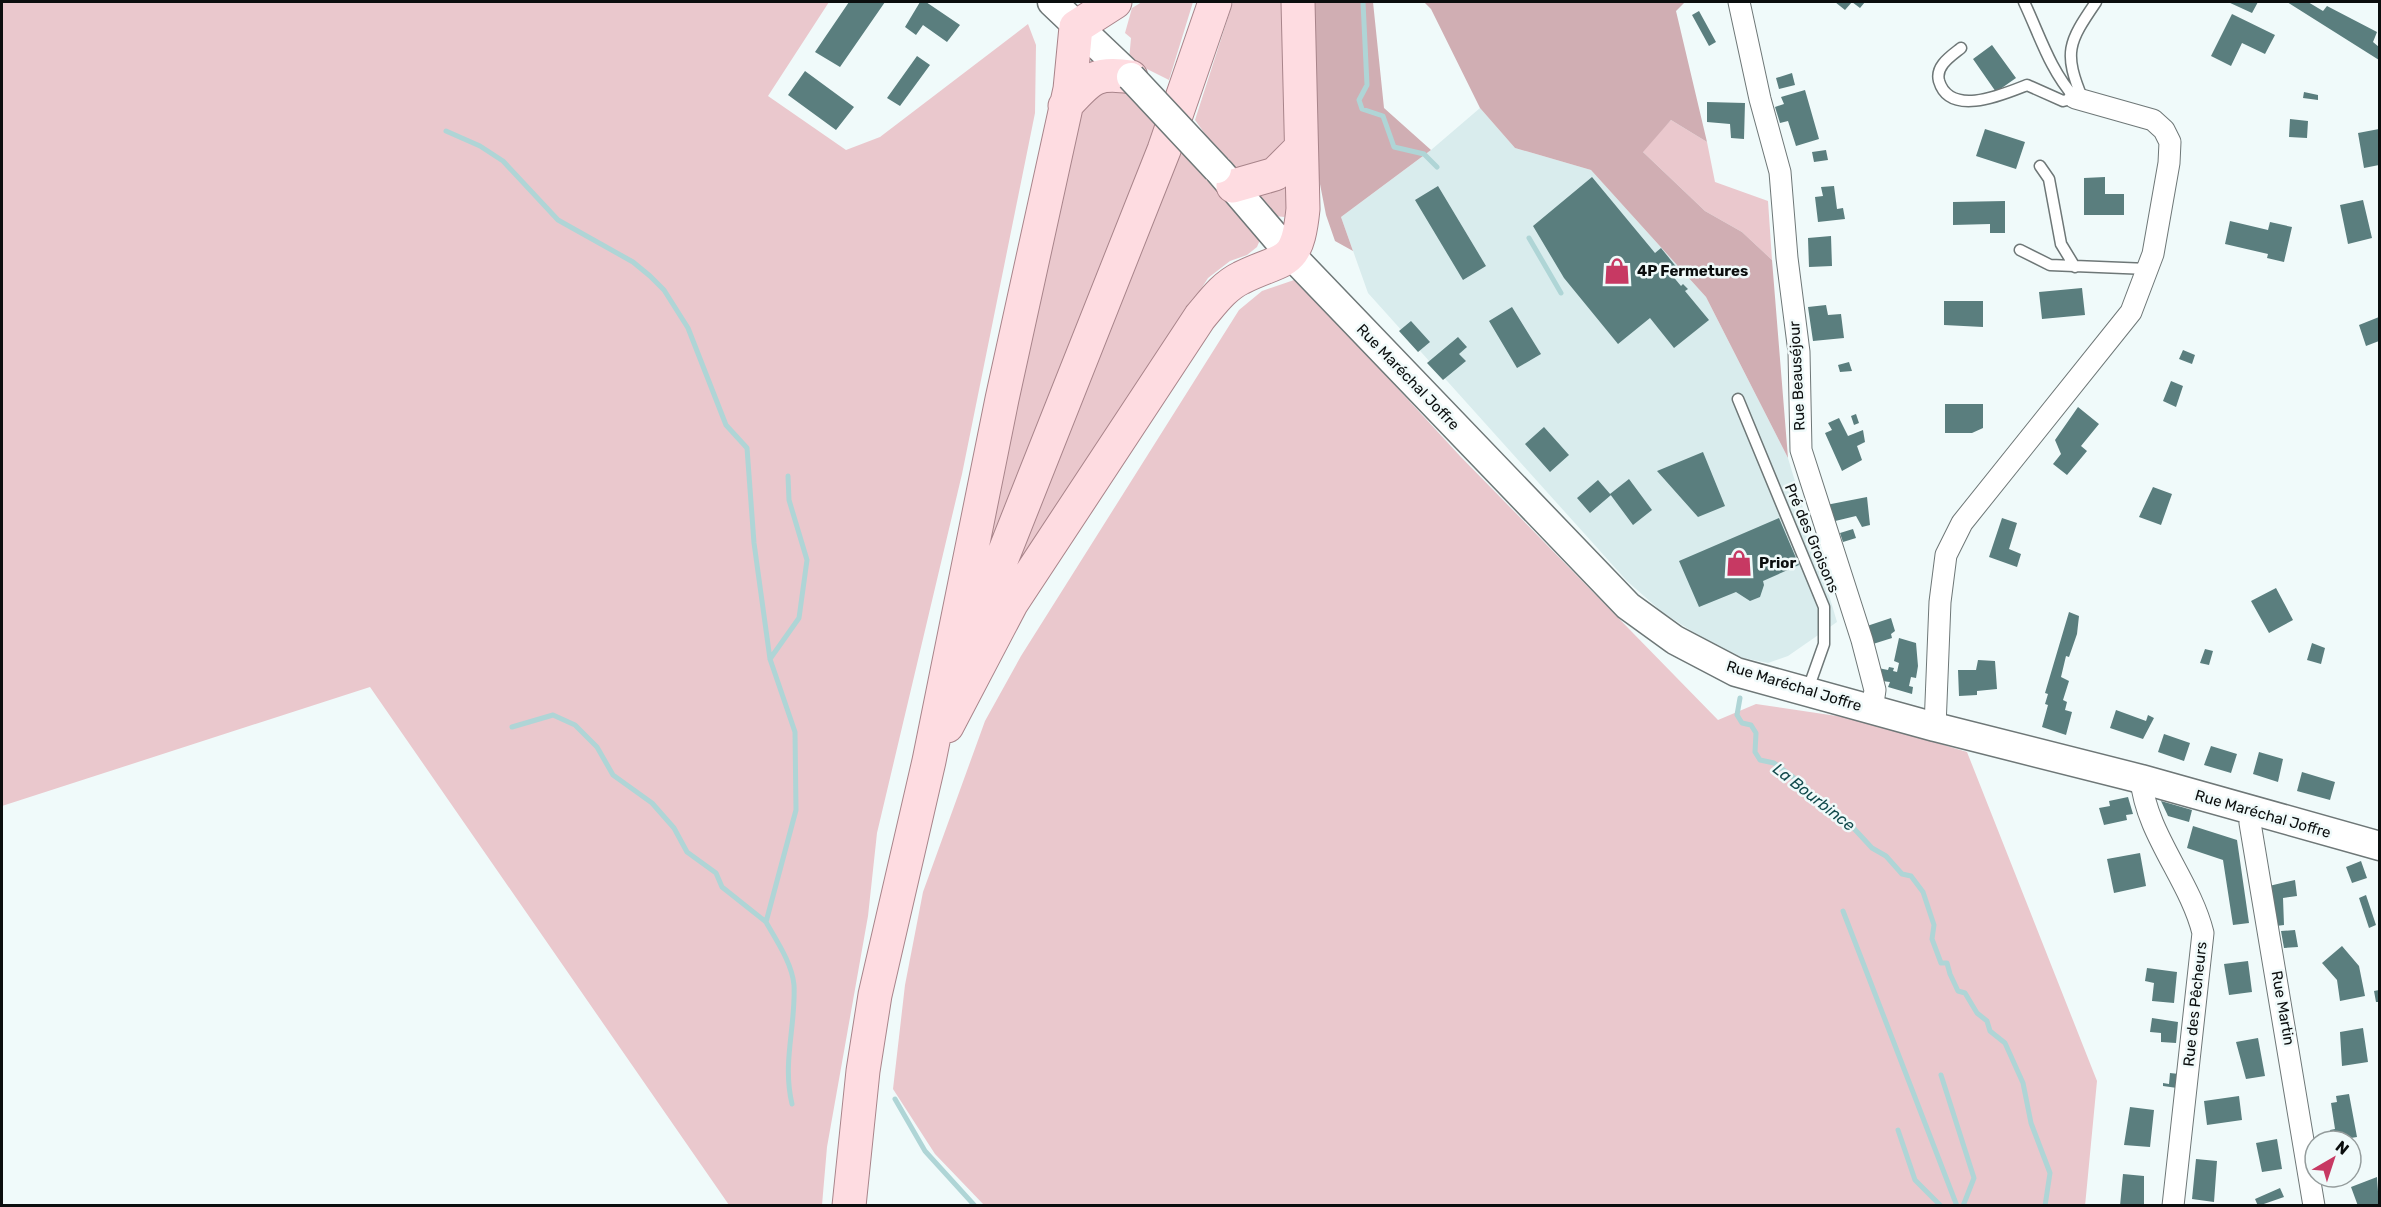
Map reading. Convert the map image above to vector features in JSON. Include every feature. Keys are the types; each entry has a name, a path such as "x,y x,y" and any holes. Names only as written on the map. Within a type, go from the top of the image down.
{"main road":[{"name":"Rue Maréchal Joffre","path":"1053,2 1076,27 1131,77 1225,177 1291,255 1628,606 1675,640 1736,672 1935,727 2142,779 2379,846"},
{"path":"849,1206 863,1071 875,995 929,761 1002,399 1070,89 1076,27 1115,2"},
{"path":"929,761 980,608 1164,150 1215,2"},
{"path":"929,761 1011,604 1200,317 1225,289 1240,278 1266,269 1291,255 1300,236 1303,209 1298,2"},
{"path":"1065,106 1088,82 1108,74 1131,77"},
{"path":"1225,177 1275,174 1300,149"}],"street":[{"name":"Rue Beauséjour","path":"1739,2 1760,99 1780,172 1786,258 1799,352 1801,450 1862,640 1875,690 1872,710"},
{"path":"1935,727 1940,602 1946,555 1962,523 1974,507 2131,312 2148,269 2169,163 2169,142 2164,130 2153,120 2079,100"},
{"name":"Rue des Pêcheurs","path":"2142,779 2144,802 2197,909 2203,933 2173,1206"},
{"name":"Rue Martin","path":"2252,811 2250,823 2314,1206"}],"lane":[{"path":"2024,2 2060,81 2079,100"},
{"path":"2079,100 2072,72 2072,41 2096,2"},
{"path":"1961,48 1947,59 1938,77 1941,87 1949,96 1960,100 1980,100 1997,97 2027,85 2063,102 2079,100"},
{"path":"2040,166 2049,179 2061,244 2075,267"},
{"path":"2020,250 2050,266 2148,269"},
{"name":"Pré des Groisons","path":"1738,399 1824,607 1824,644 1807,692"}],"shaded area":[{"path":"2,2 829,2 768,96 846,150 880,137 1028,24 1036,45 1035,113 962,474 877,833 868,916 827,1147 822,1205 729,1205 370,687 2,806"},
{"path":"1142,2 1193,2 1169,80 1129,60 1131,38 1125,33 1132,8"},
{"path":"1233,2 1290,2 1291,131 1273,160 1231,170 1195,120"},
{"path":"1314,2 1373,2 1384,108 1431,150 1341,217 1353,251 1335,241 1326,215 1313,148"},
{"path":"1424,2 1685,2 1676,11 1707,142 1671,120 1643,152 1705,211 1742,232 1772,260 1788,458 1706,297 1591,170 1515,148 1480,108 1431,9"},
{"path":"1120,85 1158,126 989,553 982,548 1069,125 1091,96"},
{"path":"1480,108 1515,148 1591,170 1706,297 1788,458 1837,622 1788,656 1768,663 1729,655 1662,612 1627,581 1368,293 1341,217 1431,150"},
{"path":"1671,120 1707,142 1715,182 1768,201 1772,260 1742,232 1705,211 1642,151"},
{"path":"1180,148 1262,235 1257,247 1247,255 1230,261 1208,278 1034,554 993,612"},
{"path":"1293,167 1290,212 1284,217 1275,216 1253,192"},
{"path":"1297,279 1460,456 1718,720 1756,704 1857,719 1967,752 2097,1081 2085,1206 984,1205 935,1154 893,1089 905,985 923,892 985,721 1021,656 1239,310 1262,291"}],"building":[{"path":"849,2 885,2 840,67 815,52"},
{"path":"920,2 926,2 960,25 947,42 923,25 916,35 905,27"},
{"path":"1835,2 1852,2 1845,10"},
{"path":"1852,2 1865,2 1860,8"},
{"path":"2228,2 2258,2 2252,13"},
{"path":"2287,2 2308,2 2323,11 2327,6 2377,32 2373,42 2379,47 2379,60"},
{"path":"1699,11 1716,42 1709,46 1692,15"},
{"path":"2232,14 2275,35 2265,54 2242,43 2231,66 2211,56"},
{"path":"1992,45 2016,78 1996,92 1973,59"},
{"path":"917,56 930,65 900,106 887,98"},
{"path":"805,71 854,107 836,130 788,95"},
{"path":"1792,73 1795,85 1779,89 1776,78"},
{"path":"1805,90 1819,139 1796,146 1788,121 1780,123 1775,107 1784,104 1781,97"},
{"path":"2304,92 2318,95 2318,100 2303,98"},
{"path":"1707,102 1745,103 1744,139 1731,138 1730,124 1707,122"},
{"path":"2290,119 2308,121 2307,138 2289,137"},
{"path":"1985,129 2025,142 2016,169 1976,156"},
{"path":"2379,129 2379,165 2364,168 2358,133"},
{"path":"1826,150 1828,160 1814,162 1812,152"},
{"name":"4P Fermetures","path":"1592,177 1655,253 1661,248 1678,269 1671,274 1681,286 1683,284 1688,289 1685,291 1709,320 1674,348 1650,318 1618,344 1564,278 1533,226"},
{"path":"2105,177 2105,194 2124,194 2124,215 2084,215 2084,178"},
{"path":"1438,186 1486,266 1463,280 1415,200"},
{"path":"1834,186 1837,209 1843,208 1845,219 1818,222 1815,197 1823,196 1821,187"},
{"path":"2363,200 2372,238 2348,244 2340,205"},
{"path":"2005,201 2005,233 1990,233 1990,224 1953,225 1953,202"},
{"path":"2230,221 2268,230 2270,222 2292,227 2284,262 2267,258 2268,254 2225,244"},
{"path":"1831,236 1832,266 1809,267 1808,238"},
{"path":"2082,288 2085,315 2042,319 2039,292"},
{"path":"1944,301 1983,301 1983,327 1944,325"},
{"path":"1826,305 1828,315 1841,314 1844,338 1813,341 1808,307"},
{"path":"1512,307 1541,354 1517,368 1489,321"},
{"path":"2379,317 2379,341 2366,346 2359,325"},
{"path":"1411,321 1430,342 1418,352 1399,331"},
{"path":"1458,337 1467,347 1459,354 1466,361 1443,380 1427,363"},
{"path":"2183,350 2195,355 2192,364 2179,359"},
{"path":"1849,362 1852,371 1840,372 1838,365"},
{"path":"2171,381 2183,386 2176,407 2163,401"},
{"path":"1945,404 1983,404 1983,428 1972,433 1945,433"},
{"path":"2078,407 2099,424 2081,446 2087,451 2067,475 2053,464 2061,454 2055,440"},
{"path":"1856,414 1859,423 1854,425 1851,416"},
{"path":"1839,418 1848,436 1863,430 1865,442 1857,446 1862,460 1842,471 1825,433 1832,430 1828,423"},
{"path":"1544,427 1569,455 1550,472 1525,444"},
{"path":"1703,452 1725,506 1698,517 1657,471"},
{"path":"1629,479 1652,510 1633,525 1610,494"},
{"path":"1598,480 1611,495 1590,513 1577,498"},
{"path":"2153,487 2172,494 2161,525 2139,517"},
{"path":"1867,497 1870,525 1862,527 1856,516 1831,522 1826,505"},
{"name":"Prior","path":"1779,518 1799,565 1763,581 1760,597 1750,601 1736,592 1699,607 1679,561"},
{"path":"2002,518 2017,523 2009,549 2021,554 2017,567 1989,557"},
{"path":"1853,529 1856,538 1843,542 1840,533"},
{"path":"2276,588 2293,620 2269,633 2251,601"},
{"path":"2069,612 2079,616 2077,634 2069,657 2066,656 2061,677 2069,681 2063,700 2067,702 2065,710 2072,712 2066,735 2042,727 2048,705 2045,704 2048,694 2045,693"},
{"path":"1891,618 1895,631 1891,634 1892,638 1873,644 1867,626"},
{"path":"1899,638 1916,643 1918,666 1916,678 1911,677 1909,686 1913,687 1912,694 1888,687 1890,682 1882,681 1878,668 1888,670 1889,667 1894,668 1893,671 1897,672 1899,663 1894,661"},
{"path":"2312,643 2325,648 2321,664 2307,660"},
{"path":"2205,649 2213,651 2209,665 2200,663"},
{"path":"1978,660 1995,661 1997,689 1977,691 1977,695 1959,696 1958,670 1976,670"},
{"path":"2116,710 2146,721 2148,715 2154,718 2143,739 2110,728"},
{"path":"2164,734 2190,743 2184,761 2158,752"},
{"path":"2211,746 2237,754 2231,773 2204,765"},
{"path":"2259,752 2283,759 2278,782 2253,774"},
{"path":"2302,772 2335,782 2330,800 2297,791"},
{"path":"2128,797 2133,814 2126,815 2127,820 2104,825 2099,808 2110,806 2109,801"},
{"path":"2161,801 2192,810 2189,822 2168,816"},
{"path":"2193,826 2237,840 2249,923 2233,925 2223,860 2187,848"},
{"path":"2140,853 2146,886 2114,893 2107,859"},
{"path":"2361,861 2367,878 2352,883 2346,867"},
{"path":"2295,880 2297,896 2283,898 2284,925 2276,926 2269,886"},
{"path":"2366,895 2376,925 2369,928 2359,898"},
{"path":"2295,930 2298,947 2284,948 2281,931"},
{"path":"2342,946 2359,966 2365,996 2340,1001 2337,980 2322,963"},
{"path":"2248,961 2252,992 2229,995 2224,964"},
{"path":"2147,968 2177,972 2174,1003 2152,1001 2154,983 2145,981"},
{"path":"2379,990 2379,1002 2376,1002 2374,991"},
{"path":"2152,1018 2178,1022 2176,1043 2161,1042 2161,1033 2150,1032"},
{"path":"2363,1028 2368,1062 2342,1066 2340,1032"},
{"path":"2258,1038 2265,1076 2246,1079 2236,1042"},
{"path":"2170,1073 2179,1074 2177,1088 2163,1086 2163,1083 2169,1084"},
{"path":"2349,1094 2356,1129 2335,1129 2331,1103 2337,1102 2336,1096"},
{"path":"2239,1096 2242,1120 2207,1125 2204,1101"},
{"path":"2130,1107 2154,1110 2150,1147 2124,1145"},
{"path":"2277,1139 2282,1169 2262,1172 2256,1143"},
{"path":"2196,1159 2217,1161 2214,1202 2192,1199"},
{"path":"2123,1174 2144,1176 2144,1206 2120,1206"},
{"path":"2377,1177 2379,1206 2358,1206 2352,1189 2363,1189 2363,1182"},
{"path":"2280,1188 2284,1197 2258,1206 2255,1199"}],"waterway":[{"name":"La Bourbince","path":"1363,2 1367,85 1359,100 1362,109 1383,116 1394,147 1424,154 1437,167"},
{"path":"446,131 480,146 503,161 558,220 633,262 664,290 688,328 726,425 747,448 754,543 770,659 795,732 796,810 766,922 787,960 793,977 794,1000 788,1073 792,1104"},
{"name":"La Bourbince","path":"1529,238 1561,293"},
{"path":"770,659 799,618 807,560 789,500 788,476"},
{"name":"La Bourbince","path":"1740,698 1737,715 1742,723 1751,725 1756,733 1755,752 1760,760 1774,763 1805,786 1811,799 1822,808 1847,821 1872,848 1886,856 1902,874 1911,876 1923,892 1934,925 1932,939 1941,963 1947,963 1958,991 1965,993 1977,1013 1987,1021 1990,1031 2005,1043 2023,1083 2031,1123 2050,1173 2045,1206"},
{"path":"512,727 553,715 575,725 597,747 613,775 652,803 674,828 687,852 716,873 722,887 766,922"},
{"path":"1843,911 1957,1206"},
{"path":"1941,1075 1974,1178 1963,1206"},
{"path":"895,1099 925,1151 975,1206"},
{"path":"1898,1130 1915,1180 1941,1206"}],"place":[{"name":"4P Fermetures","path":"1617,271"},
{"name":"Prior","path":"1739,563"}]}
